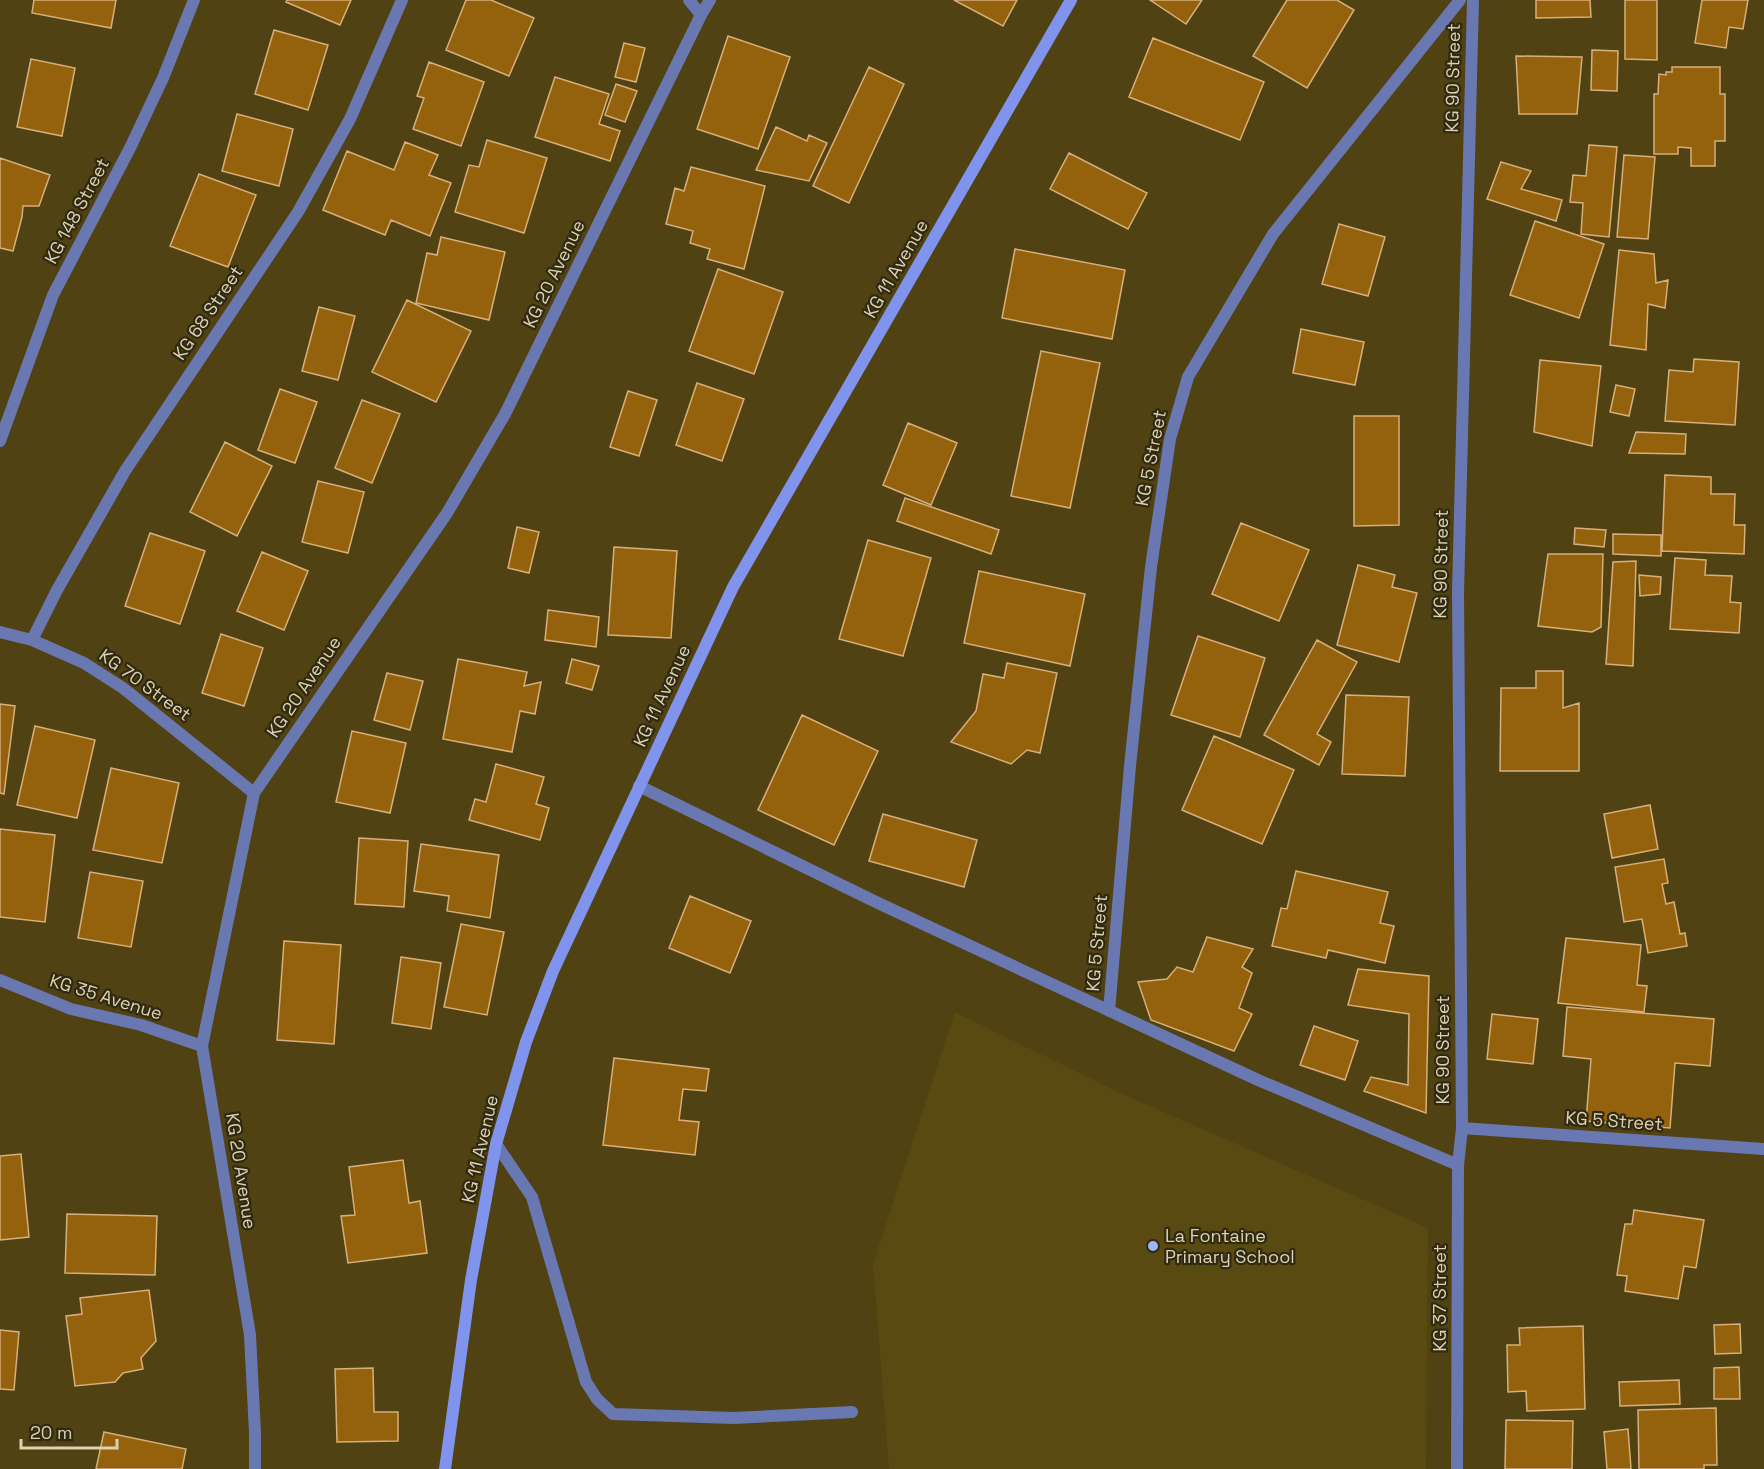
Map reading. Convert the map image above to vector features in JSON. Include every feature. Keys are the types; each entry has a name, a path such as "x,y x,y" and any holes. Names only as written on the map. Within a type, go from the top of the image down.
{"main road":[{"name":"KG 11 Avenue","path":"445,1469 471,1280 496,1144 526,1042 553,971 733,587 1071,0"}],"street":[{"name":"KG 148 Street","path":"0,441 53,295 135,138 163,78 194,0"},
{"name":"KG 68 Street","path":"32,640 57,590 125,471 298,212 350,119 402,0"},
{"path":"689,0 701,15"},
{"name":"KG 20 Avenue","path":"255,1469 250,1335 202,1046 254,793 447,513 505,414 710,0"},
{"name":"KG 5 Street","path":"1109,1011 1130,766 1151,567 1170,439 1188,377 1273,234 1460,0"},
{"name":"KG 90 Street","path":"1462,1128 1458,592 1473,0"},
{"name":"KG 70 Street","path":"0,632 32,640 84,663 123,688 254,793"},
{"name":"KG 5 Street","path":"639,786 878,903 1258,1080 1458,1165"},
{"name":"KG 35 Avenue","path":"0,980 71,1009 141,1026 202,1046"},
{"name":"KG 5 Street","path":"1462,1128 1764,1149"},
{"name":"KG 37 Street","path":"1457,1469 1458,1165 1462,1128"},
{"path":"496,1144 532,1197 586,1382 597,1399 613,1413 734,1418 852,1412"}],"shaded area":[{"name":"La Fontaine Primary School","path":"955,1012 1118,1092 1428,1228 1426,1469 889,1469 873,1264"}],"building":[{"path":"34,0 116,0 111,28 32,13"},
{"path":"287,0 351,0 340,25 286,2"},
{"path":"466,0 491,0 534,18 509,76 446,50"},
{"path":"954,0 1017,0 1003,26"},
{"path":"1150,0 1202,0 1186,24"},
{"path":"1287,0 1337,0 1354,10 1307,88 1253,56"},
{"path":"1536,0 1590,0 1591,17 1536,18"},
{"path":"1625,0 1657,0 1657,60 1625,59"},
{"path":"1702,0 1748,0 1743,29 1729,27 1726,48 1695,43"},
{"path":"274,30 328,45 308,110 255,94"},
{"path":"728,36 790,57 758,149 697,129"},
{"path":"1153,38 1264,82 1240,140 1129,97"},
{"path":"624,43 645,48 636,82 615,77"},
{"path":"1592,50 1618,51 1617,91 1591,90"},
{"path":"1516,56 1582,57 1577,114 1519,114"},
{"path":"31,59 75,68 62,136 17,127"},
{"path":"429,62 484,82 461,146 413,129 424,98 417,96"},
{"path":"869,67 904,84 849,203 813,186"},
{"path":"1672,67 1720,67 1720,94 1725,94 1725,141 1715,141 1715,166 1691,166 1691,148 1678,147 1678,154 1654,154 1654,94 1658,94 1659,74 1666,75 1666,72 1672,72"},
{"path":"555,77 609,94 599,124 620,131 610,161 535,137"},
{"path":"616,84 637,91 625,122 605,115"},
{"path":"237,114 293,129 279,186 222,171"},
{"path":"776,127 807,141 809,135 827,143 809,181 756,170"},
{"path":"487,140 547,158 524,233 455,212 469,165 479,167"},
{"path":"405,142 438,155 429,175 451,183 430,236 391,220 385,235 323,210 347,151 394,170"},
{"path":"1589,145 1617,147 1609,237 1581,234 1583,203 1570,202 1573,175 1586,176"},
{"path":"1069,153 1147,193 1128,229 1050,189"},
{"path":"1624,155 1655,157 1648,239 1617,237"},
{"path":"0,158 50,175 39,206 23,206 13,251 0,248"},
{"path":"1501,162 1531,171 1521,189 1562,200 1556,221 1487,199"},
{"path":"691,167 765,186 744,269 707,259 710,249 690,243 693,231 666,224 675,188 684,191"},
{"path":"199,174 256,195 228,267 170,246"},
{"path":"1535,221 1604,244 1579,318 1510,295"},
{"path":"1339,224 1385,237 1368,296 1322,284"},
{"path":"441,237 505,252 489,320 416,303 427,253 437,255"},
{"path":"1015,249 1125,270 1112,339 1002,318"},
{"path":"1619,250 1654,254 1656,283 1668,280 1665,308 1648,304 1646,350 1610,345"},
{"path":"718,269 783,292 754,374 689,351"},
{"path":"407,300 471,331 436,402 372,372"},
{"path":"319,307 355,316 338,380 302,371"},
{"path":"1301,329 1364,342 1355,385 1293,373"},
{"path":"1041,351 1100,363 1070,508 1011,496"},
{"path":"1694,359 1739,362 1735,425 1665,421 1669,370 1693,372"},
{"path":"1540,360 1601,366 1592,446 1534,432"},
{"path":"697,383 744,399 722,461 676,445"},
{"path":"1616,385 1635,389 1629,416 1610,412"},
{"path":"280,389 317,402 295,463 258,450"},
{"path":"628,391 657,400 639,456 610,447"},
{"path":"362,400 400,414 372,483 335,468"},
{"path":"1354,416 1399,416 1399,525 1354,526"},
{"path":"908,423 957,443 931,505 883,485"},
{"path":"1636,432 1686,434 1685,454 1629,453"},
{"path":"225,442 272,466 237,536 190,512"},
{"path":"1665,475 1711,477 1711,494 1735,494 1734,525 1745,525 1744,554 1662,551"},
{"path":"318,481 364,492 348,553 302,542"},
{"path":"905,498 999,530 991,554 897,521"},
{"path":"1241,523 1309,550 1279,621 1212,594"},
{"path":"517,527 539,532 529,573 508,568"},
{"path":"1575,528 1606,530 1604,547 1574,544"},
{"path":"150,533 205,551 180,624 125,606"},
{"path":"1613,534 1661,535 1661,556 1613,554"},
{"path":"868,540 931,558 903,656 839,639"},
{"path":"614,547 677,551 671,638 608,635"},
{"path":"262,552 308,571 284,630 237,611"},
{"path":"1548,554 1603,554 1601,627 1592,632 1538,626"},
{"path":"1675,558 1706,560 1705,575 1732,576 1730,602 1741,603 1739,633 1670,629"},
{"path":"1636,561 1633,666 1606,664 1613,562"},
{"path":"1358,565 1395,575 1392,587 1417,593 1399,662 1337,645"},
{"path":"979,571 1085,594 1070,666 964,643"},
{"path":"1639,575 1661,577 1660,594 1640,596"},
{"path":"548,610 599,617 596,647 545,640"},
{"path":"221,634 263,648 244,706 202,693"},
{"path":"1198,636 1265,658 1240,737 1171,715"},
{"path":"1317,640 1357,662 1317,734 1331,742 1319,765 1264,735"},
{"path":"458,659 527,672 524,686 541,682 535,714 520,711 512,752 443,739"},
{"path":"572,659 599,666 592,690 566,683"},
{"path":"1007,663 1057,673 1040,753 1027,750 1011,764 951,742 976,711 983,674 1004,678"},
{"path":"1536,671 1563,671 1563,708 1579,703 1579,771 1500,771 1501,688 1536,688"},
{"path":"387,673 423,681 410,730 374,720"},
{"path":"1346,695 1409,697 1405,776 1342,774"},
{"path":"0,704 15,706 4,794 0,793"},
{"path":"802,715 878,751 834,845 758,810"},
{"path":"35,726 95,740 77,818 17,805"},
{"path":"352,731 406,743 390,813 336,802"},
{"path":"1214,736 1294,770 1262,844 1182,810"},
{"path":"496,764 544,777 536,804 549,808 540,840 469,820 475,799 486,802"},
{"path":"111,768 179,783 162,863 93,850"},
{"path":"1650,805 1658,849 1612,858 1604,814"},
{"path":"883,814 977,840 964,887 869,861"},
{"path":"0,829 55,835 45,922 0,917"},
{"path":"359,838 408,841 404,907 355,904"},
{"path":"421,844 499,855 490,918 447,911 449,896 414,891"},
{"path":"1664,859 1668,883 1662,884 1666,904 1674,902 1680,934 1685,933 1687,946 1648,953 1642,919 1624,922 1615,867"},
{"path":"1296,871 1388,892 1380,923 1394,926 1385,963 1328,950 1326,958 1272,946 1281,908 1287,909"},
{"path":"90,872 143,881 131,947 78,938"},
{"path":"690,896 751,921 730,973 669,948"},
{"path":"461,924 504,932 487,1015 444,1007"},
{"path":"1207,937 1253,949 1242,967 1252,973 1239,1008 1252,1014 1234,1051 1151,1020 1138,982 1167,979 1177,967 1193,972"},
{"path":"1566,938 1641,945 1637,985 1647,986 1644,1012 1558,1003"},
{"path":"284,941 341,945 334,1044 277,1040"},
{"path":"401,957 441,963 431,1029 392,1023"},
{"path":"1358,969 1429,976 1426,1113 1364,1091 1371,1077 1408,1085 1409,1014 1348,1005"},
{"path":"1567,1007 1714,1019 1710,1066 1675,1063 1670,1128 1586,1121 1591,1059 1563,1056"},
{"path":"1492,1014 1538,1019 1533,1064 1487,1059"},
{"path":"1314,1026 1358,1041 1345,1080 1300,1065"},
{"path":"614,1058 709,1069 706,1091 683,1089 679,1120 699,1122 695,1155 603,1145"},
{"path":"21,1154 29,1237 0,1240 0,1156"},
{"path":"403,1160 409,1203 420,1201 427,1253 348,1263 341,1216 355,1215 349,1167"},
{"path":"1634,1210 1704,1220 1696,1268 1684,1266 1678,1299 1625,1291 1627,1276 1617,1275 1625,1224 1632,1224"},
{"path":"67,1214 157,1216 155,1275 65,1273"},
{"path":"149,1290 156,1341 141,1358 143,1369 123,1373 115,1382 75,1386 66,1316 82,1314 80,1298"},
{"path":"1740,1324 1741,1353 1715,1354 1714,1325"},
{"path":"1583,1326 1585,1409 1527,1411 1526,1391 1508,1392 1507,1345 1520,1345 1519,1328"},
{"path":"0,1330 19,1332 14,1390 0,1389"},
{"path":"1739,1367 1740,1399 1714,1399 1714,1368"},
{"path":"373,1368 374,1412 398,1412 398,1441 337,1442 335,1369"},
{"path":"1679,1380 1680,1404 1620,1406 1619,1382"},
{"path":"1716,1408 1717,1465 1704,1465 1704,1469 1639,1469 1638,1410"},
{"path":"1506,1420 1573,1421 1572,1469 1505,1469"},
{"path":"1628,1429 1631,1469 1607,1469 1604,1432"},
{"path":"104,1432 186,1449 182,1469 96,1469"}],"place":[{"name":"La Fontaine Primary School","path":"1153,1246"}]}
